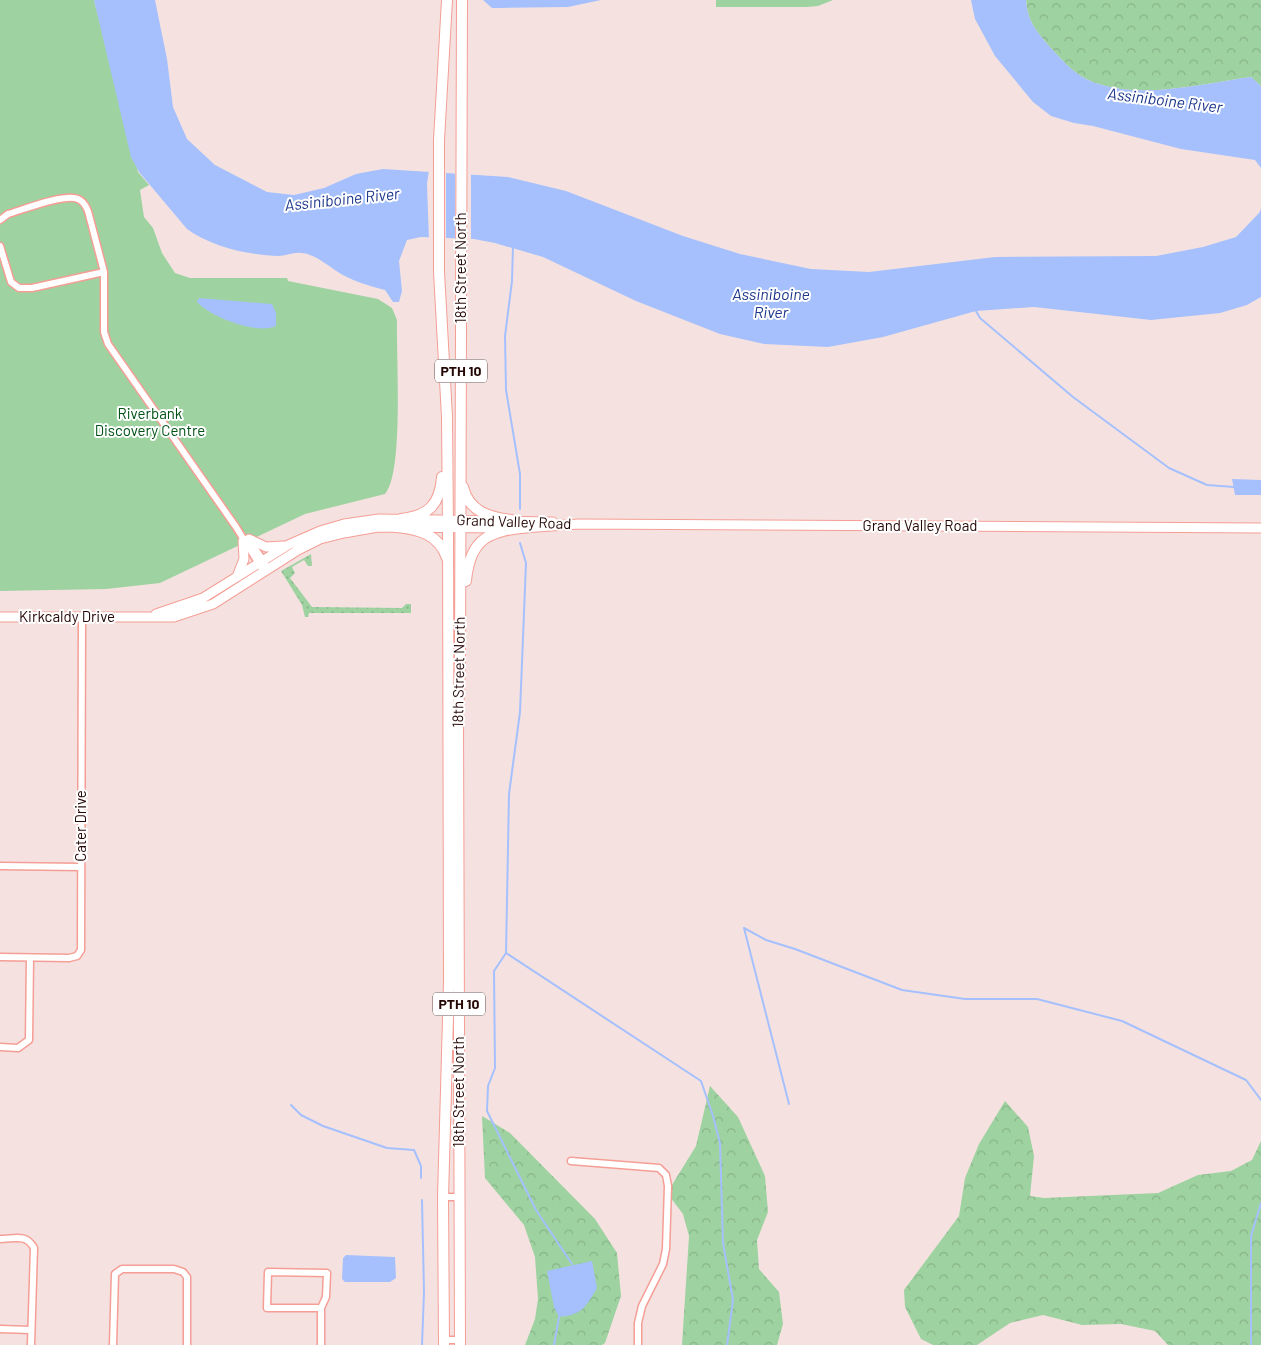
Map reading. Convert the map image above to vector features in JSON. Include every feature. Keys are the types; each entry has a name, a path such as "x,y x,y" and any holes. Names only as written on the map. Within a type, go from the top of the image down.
{"main road":[{"name":"18th Street North","path":"444,1342 444,1197 449,982 448,524 447,426 439,272 439,140 447,0"},
{"name":"18th Street North","path":"460,1342 458,718 460,664 462,0"},
{"path":"398,523 425,514 438,500 442,486 442,454 447,426"},
{"path":"460,469 464,491 474,508 487,516 512,520"},
{"name":"Kirkcaldy Drive","path":"0,617 174,616 205,608 264,566 288,545 314,533 344,524 368,520 448,524"},
{"name":"Grand Valley Road","path":"460,524 512,520 579,524 1261,528"},
{"path":"398,523 434,539 445,553 448,574"},
{"name":"Kirkcaldy Drive","path":"133,617 155,614 191,603 320,539 398,523"},
{"name":"Grand Valley Road","path":"448,524 529,527 579,524"},
{"path":"460,664 466,626 467,571 470,555 480,541 488,536 501,531 529,527"},
{"path":"236,579 243,563 246,540 266,547 288,545"}],"street":[{"path":"0,220 8,214 69,198 78,199 88,211 104,272 104,332 108,344 264,566"},
{"path":"0,246 11,282 20,288 32,288 82,275 104,272"},
{"name":"Cater Drive","path":"0,957 69,958 80,953 82,617"},
{"path":"0,866 81,867"},
{"path":"0,1047 18,1048 29,1040 30,958"},
{"path":"572,1161 659,1168 666,1175 668,1186 666,1249 663,1264 642,1306 638,1323 638,1345"},
{"path":"444,1197 459,1198"},
{"path":"0,1240 20,1237 34,1248 31,1345"},
{"path":"113,1345 115,1274 122,1269 179,1270 187,1277 187,1345"},
{"path":"321,1308 267,1308 268,1272 327,1273 326,1297 321,1308 321,1345"},
{"path":"0,1329 31,1330"},
{"path":"444,1342 460,1342"}],"green space":[{"name":"Riverbank Discovery Centre","path":"0,0 94,0 138,172 149,185 140,190 144,217 153,228 162,253 175,273 190,278 287,278 288,281 378,299 392,308 397,320 397,439 391,482 385,494 305,514 160,583 106,589 0,591"},
{"path":"716,0 833,0 818,6 807,7 716,7"},
{"path":"1026,0 1261,0 1261,86 1251,77 1167,89 1125,89 1105,86 1086,79 1075,72 1049,46 1030,19"},
{"path":"311,554 312,566 308,566 304,560 292,567 295,573 290,578 312,607 402,608 406,604 411,604 411,613 309,613 308,617 305,617 302,605 281,571"},
{"path":"710,1086 738,1117 765,1176 768,1212 757,1240 759,1269 779,1292 783,1324 777,1345 682,1345 689,1236 683,1214 667,1193 696,1146"},
{"path":"1005,1101 1028,1127 1034,1156 1030,1196 1044,1198 1158,1193 1198,1175 1231,1171 1252,1160 1261,1141 1261,1345 1168,1345 1155,1331 1121,1324 1082,1325 1043,1315 1010,1323 977,1345 933,1345 921,1339 905,1307 904,1290 959,1216 965,1178 979,1144"},
{"path":"482,1116 510,1133 595,1219 617,1253 621,1296 605,1343 602,1345 525,1345 535,1319 538,1299 535,1257 524,1225 485,1178"}],"water":[{"name":"Assiniboine River","path":"94,0 155,0 167,59 173,107 187,139 215,165 267,192 294,195 324,188 356,174 383,169 508,177 566,191 683,236 740,254 811,269 869,272 995,257 1156,256 1203,247 1236,237 1261,209 1261,297 1247,305 1220,313 1151,320 1034,307 976,311 883,337 828,347 764,344 720,334 636,301 543,257 474,239 421,237 407,240 399,261 402,291 399,302 393,302 385,290 346,277 311,255 298,253 278,256 243,252 208,241 187,229 139,172 131,157"},
{"path":"483,0 601,0 568,7 492,8"},
{"name":"Assiniboine River","path":"971,0 1026,0 1028,14 1033,25 1057,55 1081,76 1105,86 1125,89 1167,89 1251,77 1261,86 1261,168 1255,160 1181,149 1051,116 1033,102 995,56 975,19"},
{"path":"199,298 272,304 276,313 276,326 258,328 223,319 197,302"},
{"path":"1232,479 1261,480 1261,495 1235,495"},
{"path":"346,1255 395,1257 396,1278 390,1282 345,1282 342,1279 343,1258"},
{"path":"592,1261 597,1288 593,1295 578,1312 559,1317 554,1307 547,1271"}],"pier":[{"path":"429,170 446,171 446,240 429,240 427,184"},
{"path":"455,171 471,172 471,241 455,241"}],"waterway":[{"path":"513,246 512,281 505,336 506,390 520,474 520,509"},
{"path":"976,311 980,318 1073,397 1169,468 1207,485 1234,487"},
{"path":"520,543 526,563 520,712 509,794 506,953 494,971 495,1068 488,1086 487,1111 536,1210 572,1264"},
{"path":"789,1104 744,928 766,940 795,949 902,990 965,999 1037,999 1122,1021 1246,1080 1261,1100"},
{"path":"506,953 701,1081 720,1143 723,1243 733,1300 727,1345"},
{"path":"291,1105 301,1115 323,1126 387,1148 414,1150 421,1166 421,1178"},
{"path":"422,1200 424,1292 422,1345"},
{"path":"1251,1345 1251,1236 1261,1203"},
{"path":"554,1345 559,1317"}]}
